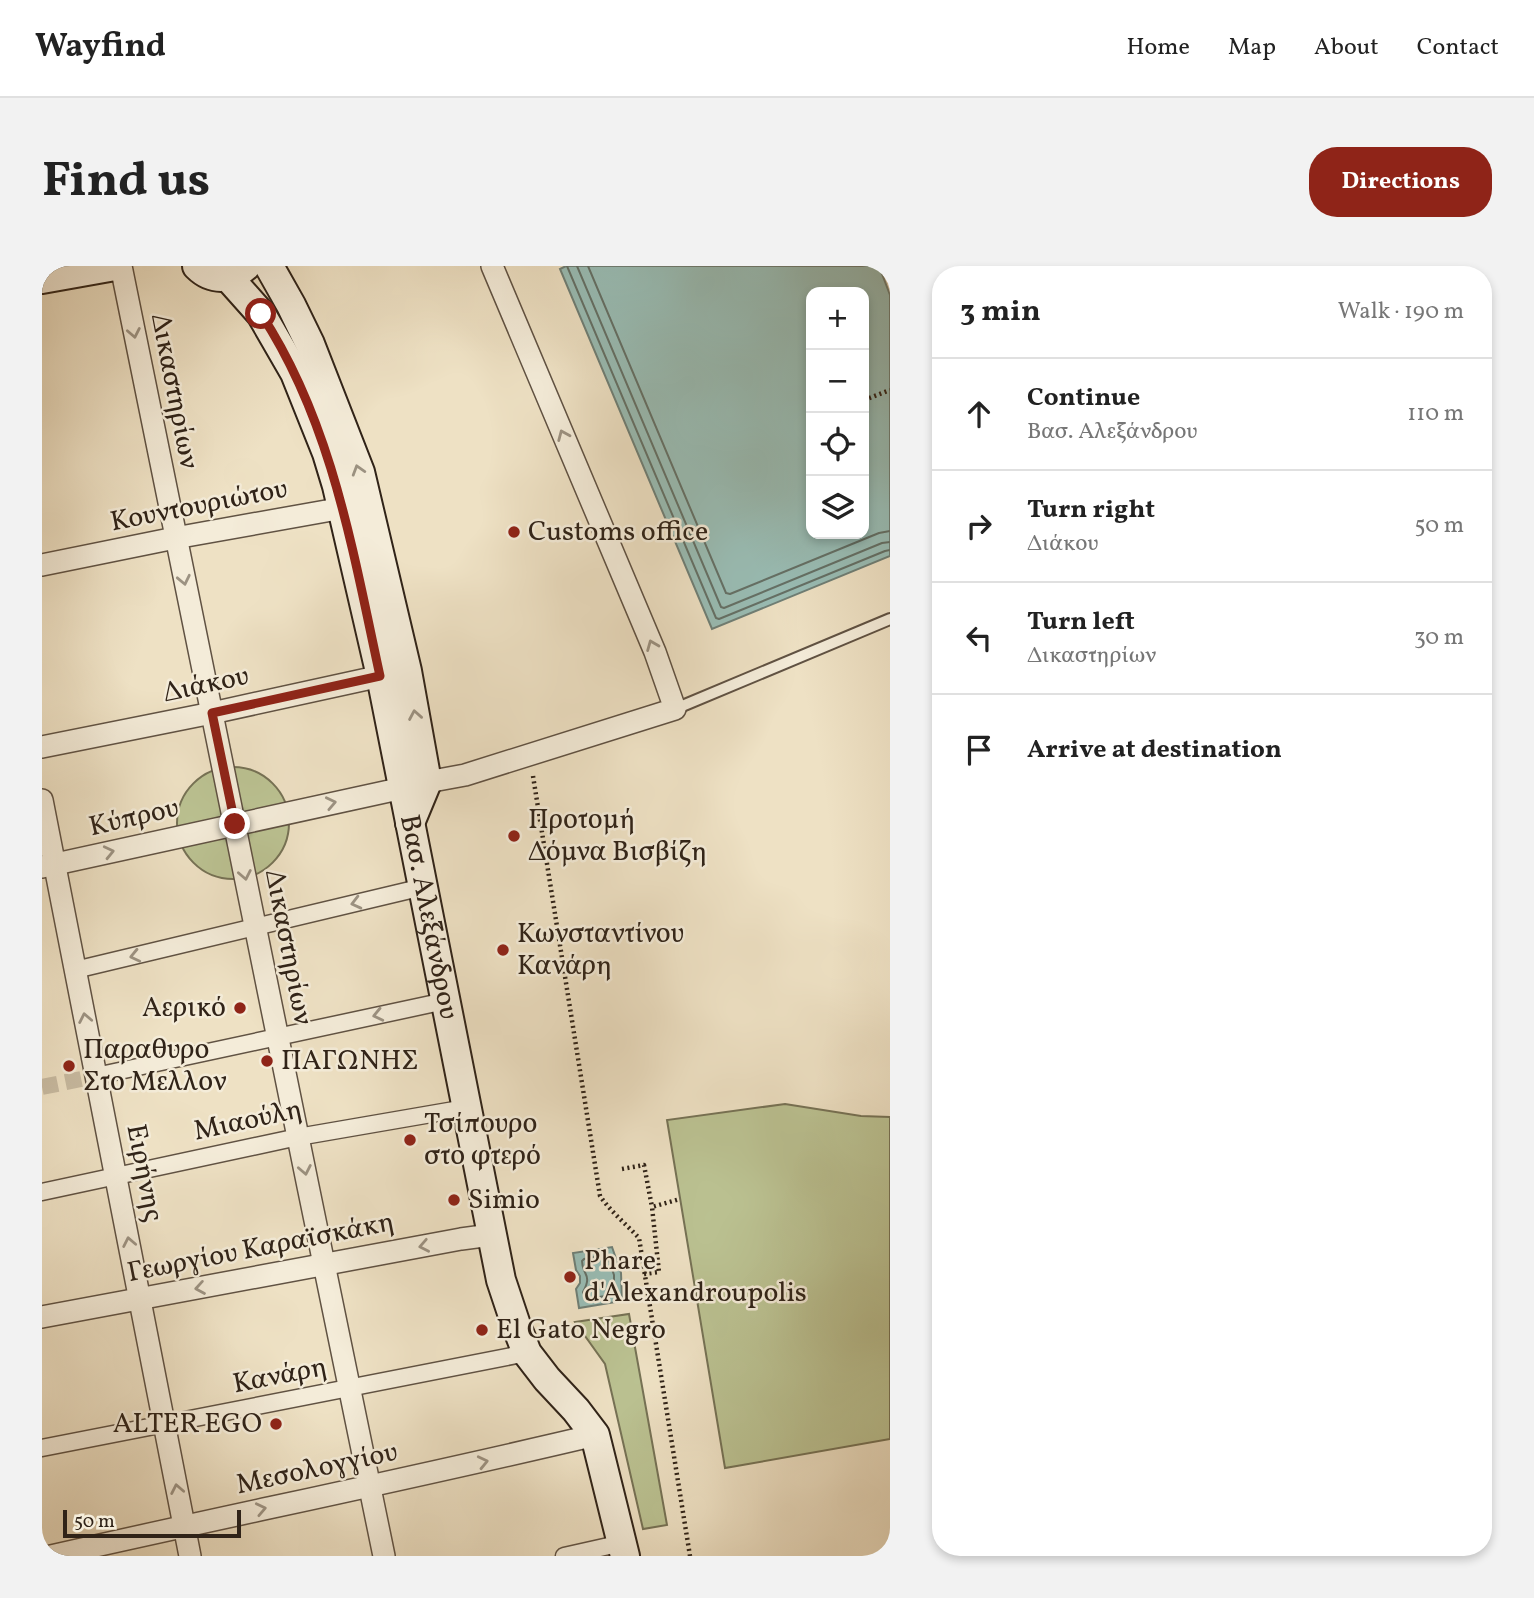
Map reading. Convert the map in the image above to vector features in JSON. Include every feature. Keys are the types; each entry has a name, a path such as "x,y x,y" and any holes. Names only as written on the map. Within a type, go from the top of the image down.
{"main road":[{"path":"42,279 115,266"},
{"path":"197,266 208,275 218,278 237,272"},
{"name":"Βασ. Αλεξάνδρου","path":"269,266 310,344 360,472 354,505 380,676 415,785"},
{"name":"Βασ. Αλεξάνδρου","path":"237,272 295,373 327,453 354,505 407,671 415,785 410,823 491,1235 507,1299 527,1353 595,1436 623,1550"}],"street":[{"name":"Δικαστηρίων","path":"121,266 384,1556"},
{"path":"492,266 655,652 675,709 530,754"},
{"name":"Κουντουριώτου","path":"42,565 175,537 354,505"},
{"name":"Διάκου","path":"42,747 380,676"},
{"name":"Κύπρου","path":"48,866 465,775 530,754"},
{"name":"Ειρήνης","path":"42,800 48,866 75,970 190,1556"},
{"path":"75,970 422,887"},
{"path":"96,1076 445,1000"},
{"name":"Μιαούλη","path":"42,1192 298,1137 466,1108"},
{"name":"Γεωργίου Καραϊσκάκη","path":"42,1317 491,1235"},
{"name":"Κανάρη","path":"42,1448 527,1353"},
{"name":"Μεσολογγίου","path":"51,1556 595,1436"},
{"path":"564,1556 623,1550"}],"lane":[{"path":"675,709 890,619"}],"path":[{"path":"869,398 890,390"},
{"path":"530,754 600,1196 610,1210 639,1238 690,1556"},
{"path":"622,1169 644,1164 659,1272 644,1274"},
{"path":"652,1207 680,1199"}],"green space":[{"path":"233,767 255,771 273,783 285,801 289,823 285,845 273,863 255,875 233,879 211,875 193,863 181,845 177,823 181,801 193,783 211,771"},
{"path":"785,1104 861,1116 890,1117 890,1439 725,1468 667,1120"},
{"path":"629,1314 667,1525 643,1529 605,1364 575,1322"}],"water":[{"path":"566,266 879,266 890,295 890,556 712,629 560,269"},
{"path":"612,1247 621,1273 622,1301 579,1308 576,1289 580,1276 573,1253"}],"tunnel":[{"path":"42,1087 96,1076"}],"place":[{"name":"Customs office","path":"514,532"},
{"name":"Προτομή Δόμνα Βισβίζη","path":"514,836"},
{"name":"Κωνσταντίνου Κανάρη","path":"503,950"},
{"name":"Αερικό","path":"240,1008"},
{"name":"ΠΑΓΩΝΗΣ","path":"267,1061"},
{"name":"Παραθυρο Στο Μελλον","path":"69,1066"},
{"name":"Τσίπουρο στο φτερό","path":"410,1140"},
{"name":"Simio","path":"454,1200"},
{"name":"Phare d'Alexandroupolis","path":"570,1277"},
{"name":"El Gato Negro","path":"482,1330"},
{"name":"ALTER EGO","path":"276,1424"}],"route":[{"path":"235,824 212,713 380,676 343,508 327,453 295,373 261,314"}]}
